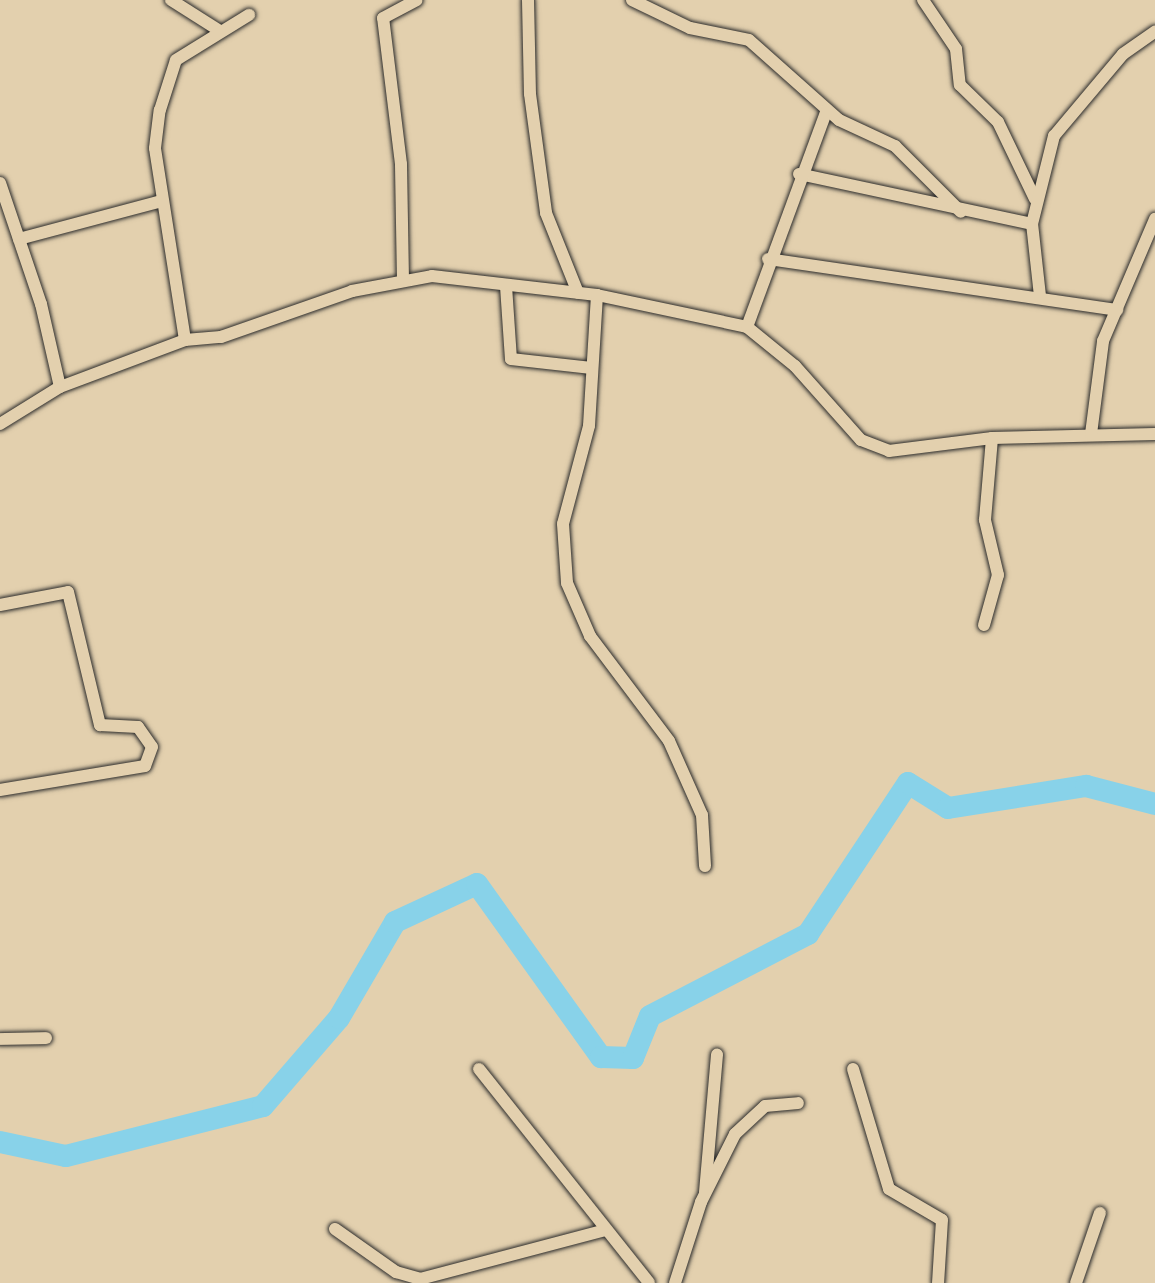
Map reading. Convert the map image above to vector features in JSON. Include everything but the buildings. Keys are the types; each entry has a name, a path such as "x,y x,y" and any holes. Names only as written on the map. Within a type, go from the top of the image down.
{"street":[{"path":"171,0 220,31"},
{"path":"403,280 401,164 383,18 417,0"},
{"path":"528,0 530,94 546,213 578,293"},
{"path":"632,0 703,32 738,33 827,110 895,146 961,212"},
{"path":"923,0 956,49 960,85 998,122 1035,199"},
{"path":"185,340 155,148 166,80 176,60 249,15"},
{"path":"1040,296 1032,224 1035,199 1065,118 1123,54 1155,32"},
{"path":"747,327 799,174 827,110"},
{"path":"799,174 961,212 1032,224"},
{"path":"0,183 19,239 60,387"},
{"path":"19,239 162,201"},
{"path":"1091,434 1096,368 1155,219"},
{"path":"768,259 1040,296 1117,310"},
{"path":"0,424 60,387 185,340 221,337 285,311 403,280 463,277 506,286 597,295 747,327 873,447 889,451 992,438 1155,434"},
{"path":"506,286 511,359 591,368"},
{"path":"597,295 589,426 563,524 567,583 590,636 669,741 702,815 705,866"},
{"path":"984,625 998,575 985,520 992,438"},
{"path":"0,605 68,592 100,725 138,727 152,747 145,766 0,790"},
{"path":"0,1039 46,1038"},
{"path":"705,1192 717,1055"},
{"path":"479,1069 649,1283"},
{"path":"853,1069 889,1189 942,1220 938,1283"},
{"path":"675,1283 705,1192 742,1127 765,1106 798,1103"},
{"path":"1076,1283 1100,1213"},
{"path":"335,1229 396,1272 420,1279 606,1230"}],"waterway":[{"path":"0,1142 66,1156 263,1106 339,1018 395,922 477,884 601,1057 633,1058 650,1016 808,934 908,783 948,808 1086,786 1155,804"}]}
